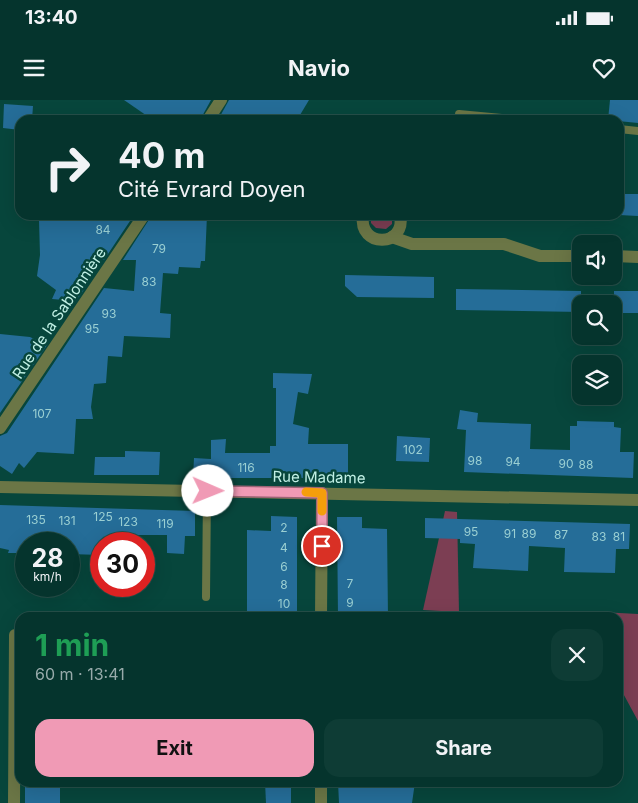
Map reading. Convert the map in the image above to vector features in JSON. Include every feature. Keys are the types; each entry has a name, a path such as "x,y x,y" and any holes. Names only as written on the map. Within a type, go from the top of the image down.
{"street":[{"path":"212,115 222,100"},
{"name":"Rue de la Sablonnière","path":"0,428 141,220"},
{"path":"363,220 363,228 367,234 379,240 392,237 412,244 504,244 540,256 572,256"},
{"path":"392,237 400,226 400,220"},
{"path":"622,256 638,256"},
{"name":"Rue Madame","path":"0,487 638,500"},
{"path":"321,612 322,493"},
{"path":"14,803 15,635"},
{"path":"321,787 321,803"}],"lane":[{"path":"459,114 470,115"},
{"path":"624,130 638,131"},
{"path":"206,597 208,491"}],"shaded area":[{"path":"371,220 392,220 392,224 386,229 376,228 371,223"},
{"path":"445,511 457,512 459,612 423,610"},
{"path":"623,613 638,614 638,721 623,693"}],"building":[{"path":"124,100 211,100 203,115 146,115"},
{"path":"229,100 309,100 300,115 221,115"},
{"path":"610,100 638,100 638,123 624,122 624,115 608,115"},
{"path":"4,104 33,106 32,115 15,115 15,129 3,128"},
{"path":"624,194 638,194 638,216 624,215"},
{"path":"39,220 131,220 104,260 100,260 81,287 86,287 76,301 52,299 56,290 37,276 40,255"},
{"path":"149,220 207,220 205,261 201,261 200,268 179,267 178,274 163,273 160,313 171,314 170,338 124,336 122,357 108,356 106,383 94,384 91,407 93,419 76,419 74,454 37,452 24,468 19,463 12,474 0,466 0,436 7,433 104,288 134,291 136,260 123,260"},
{"path":"345,275 434,277 434,298 357,297 345,286"},
{"path":"456,289 581,291 581,295 572,295 572,312 456,310"},
{"path":"614,291 638,291 638,313 622,313 622,295 614,295"},
{"path":"0,334 30,337 47,345 0,413"},
{"path":"273,373 312,374 308,394 298,392 293,424 309,428 308,444 348,444 348,473 340,472 340,478 193,478 194,458 211,459 211,440 226,439 225,453 270,453 270,446 276,446 276,388 273,388"},
{"path":"460,410 478,413 477,422 531,424 530,449 570,450 570,426 577,426 577,421 614,422 614,427 621,428 620,452 634,452 633,478 464,472 466,430 457,429"},
{"path":"397,436 430,438 429,462 396,461"},
{"path":"125,451 160,452 159,475 94,475 95,457 125,457"},
{"path":"0,505 195,511 195,536 185,536 184,554 167,553 167,535 155,535 155,532 90,532 90,555 80,554 80,532 15,532 15,553 8,553 9,550 0,548"},
{"path":"271,516 297,517 297,612 247,612 247,530 271,531"},
{"path":"337,517 362,517 362,528 387,529 388,612 338,612"},
{"path":"425,518 630,524 629,549 616,549 615,573 564,572 565,548 529,546 528,571 473,568 475,544 460,543 460,539 425,538"},
{"path":"25,787 60,788 60,803 25,803"},
{"path":"265,787 291,787 291,803 266,803"},
{"path":"338,787 414,787 412,803 339,803"}],"slow traffic":[{"path":"306,492 322,493 322,511"}],"route":[{"path":"208,491 322,493 322,546"}]}
